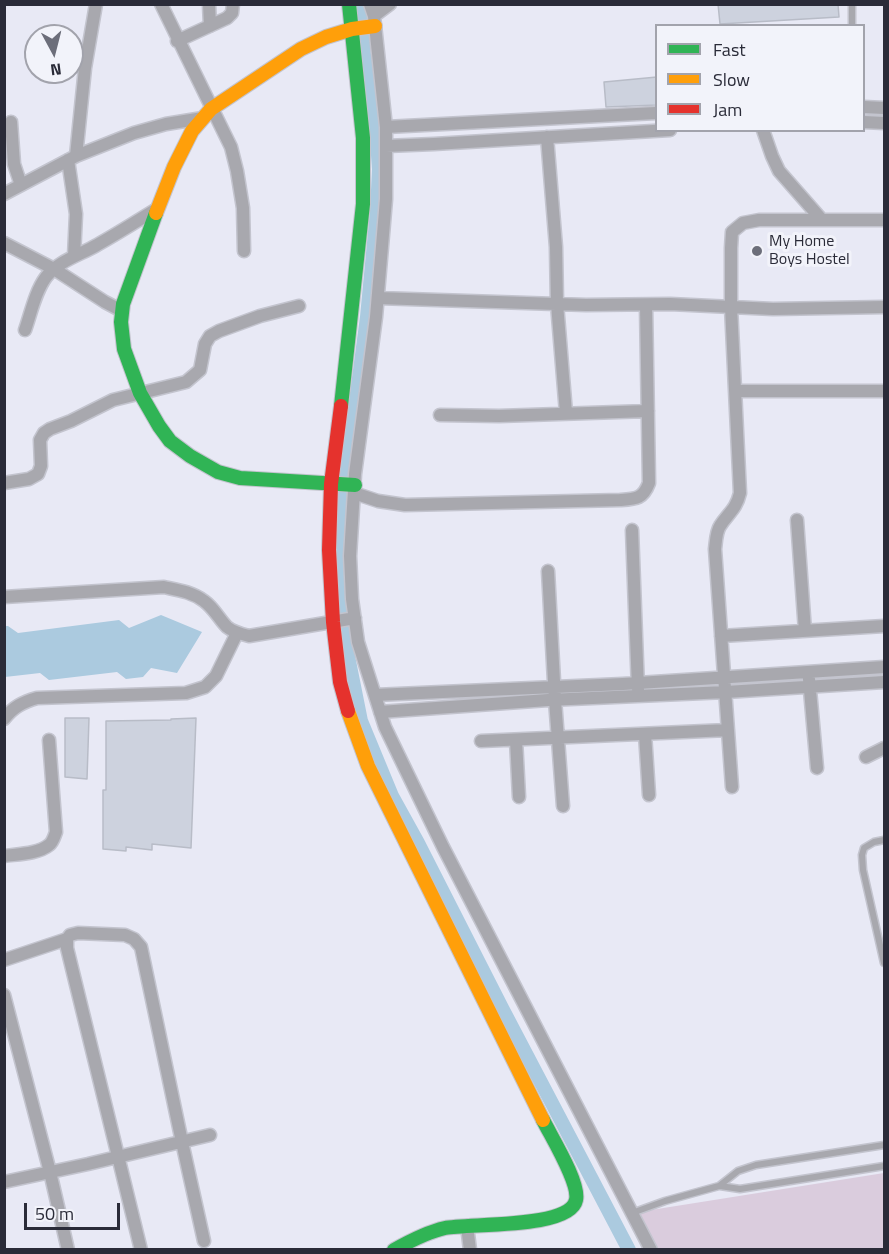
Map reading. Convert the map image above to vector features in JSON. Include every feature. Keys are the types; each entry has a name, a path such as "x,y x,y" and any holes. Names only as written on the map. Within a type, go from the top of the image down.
{"street":[{"path":"74,256 76,214 72,158 96,4"},
{"path":"160,4 207,114 231,147 243,208 244,251"},
{"path":"209,4 210,26"},
{"path":"177,41 227,18 232,13 233,4"},
{"path":"349,4 366,22 386,128 386,199 378,298 345,486 329,550 343,692 368,766 575,1184 577,1196 572,1207 553,1217 514,1223 450,1227 425,1234 394,1250"},
{"path":"390,4 366,22 301,49 207,114 192,131 157,209 123,304 121,322 124,349 140,393 170,441 218,472 240,478 345,486 378,501 405,505 638,498 646,492 649,483 646,304"},
{"path":"366,22 363,204 351,321 345,486 353,619 358,642 385,727 443,847 651,1250"},
{"path":"865,107 885,108"},
{"path":"386,128 655,113"},
{"path":"4,194 72,158 145,130 207,114"},
{"path":"11,122 14,164 21,184"},
{"path":"865,122 885,123"},
{"path":"386,146 655,131"},
{"path":"764,132 779,171 822,220"},
{"path":"547,137 566,414"},
{"path":"25,330 39,288 54,269 157,209"},
{"path":"732,787 714,549 719,527 732,513 740,493 731,307 732,232 743,223 759,220 885,220"},
{"path":"4,243 54,269 122,311"},
{"path":"378,298 773,309 885,307"},
{"path":"4,483 29,479 38,474 41,466 40,440 50,429 113,400 186,382 200,370 205,344 210,336 219,330 260,316 299,306"},
{"path":"735,391 885,391"},
{"path":"440,415 499,416 648,411"},
{"path":"797,520 805,631"},
{"path":"632,530 638,696"},
{"path":"548,571 563,806"},
{"path":"4,597 164,587 185,591 205,602 228,627 237,633 249,636 353,619"},
{"path":"721,636 885,626"},
{"path":"4,719 21,703 37,698 186,693 205,687 216,676 237,633"},
{"path":"380,712 638,683 885,667"},
{"path":"808,672 817,768"},
{"path":"375,695 638,696 885,682"},
{"path":"481,741 728,730"},
{"path":"645,734 649,795"},
{"path":"4,856 37,850 48,846 53,841 56,832 49,740"},
{"path":"516,740 519,798"},
{"path":"866,757 885,748"},
{"path":"141,1250 67,948 67,939 70,934 125,935 134,939 141,946 204,1241"},
{"path":"4,960 67,939"},
{"path":"4,995 68,1250"},
{"path":"4,1182 210,1135"},
{"path":"467,1226 471,1250"}],"lane":[{"path":"852,4 852,24"},
{"path":"885,840 874,842 864,848 862,855 863,870 885,963"},
{"path":"632,1213 719,1186 738,1171 756,1165 885,1145"},
{"path":"719,1186 740,1189 885,1166"}],"shaded area":[{"path":"884,1173 884,1249 652,1249 632,1213"}],"water":[{"path":"161,615 202,632 177,673 151,668 143,677 126,679 117,672 49,680 40,673 5,677 5,626 18,633 119,620 129,628"}],"building":[{"path":"718,4 838,4 839,17 720,24"},
{"path":"655,77 655,105 606,107 604,82"},
{"path":"65,718 89,718 87,779 65,777"},
{"path":"196,718 191,848 152,844 152,850 126,847 126,851 103,849 106,721"}],"waterway":[{"path":"358,4 376,128 379,169 367,317 340,535 341,610 361,721 392,796 629,1250"}],"traffic: fast":[{"path":"341,406 363,204 363,138 349,4"},
{"path":"156,213 123,304 121,322 124,349 140,393 159,426 170,441 218,472 240,478 355,485"},
{"path":"394,1250 425,1234 445,1228 538,1220 556,1216 570,1209 576,1200 574,1183 543,1120"}],"traffic: slow":[{"path":"156,213 174,167 192,131 211,109 301,49 326,37 352,29 375,26"},
{"path":"348,711 368,766 543,1120"}],"traffic: jam":[{"path":"341,406 331,484 329,550 333,622 340,682 348,711"}],"place":[{"name":"My Home Boys Hostel","path":"757,251"}]}
